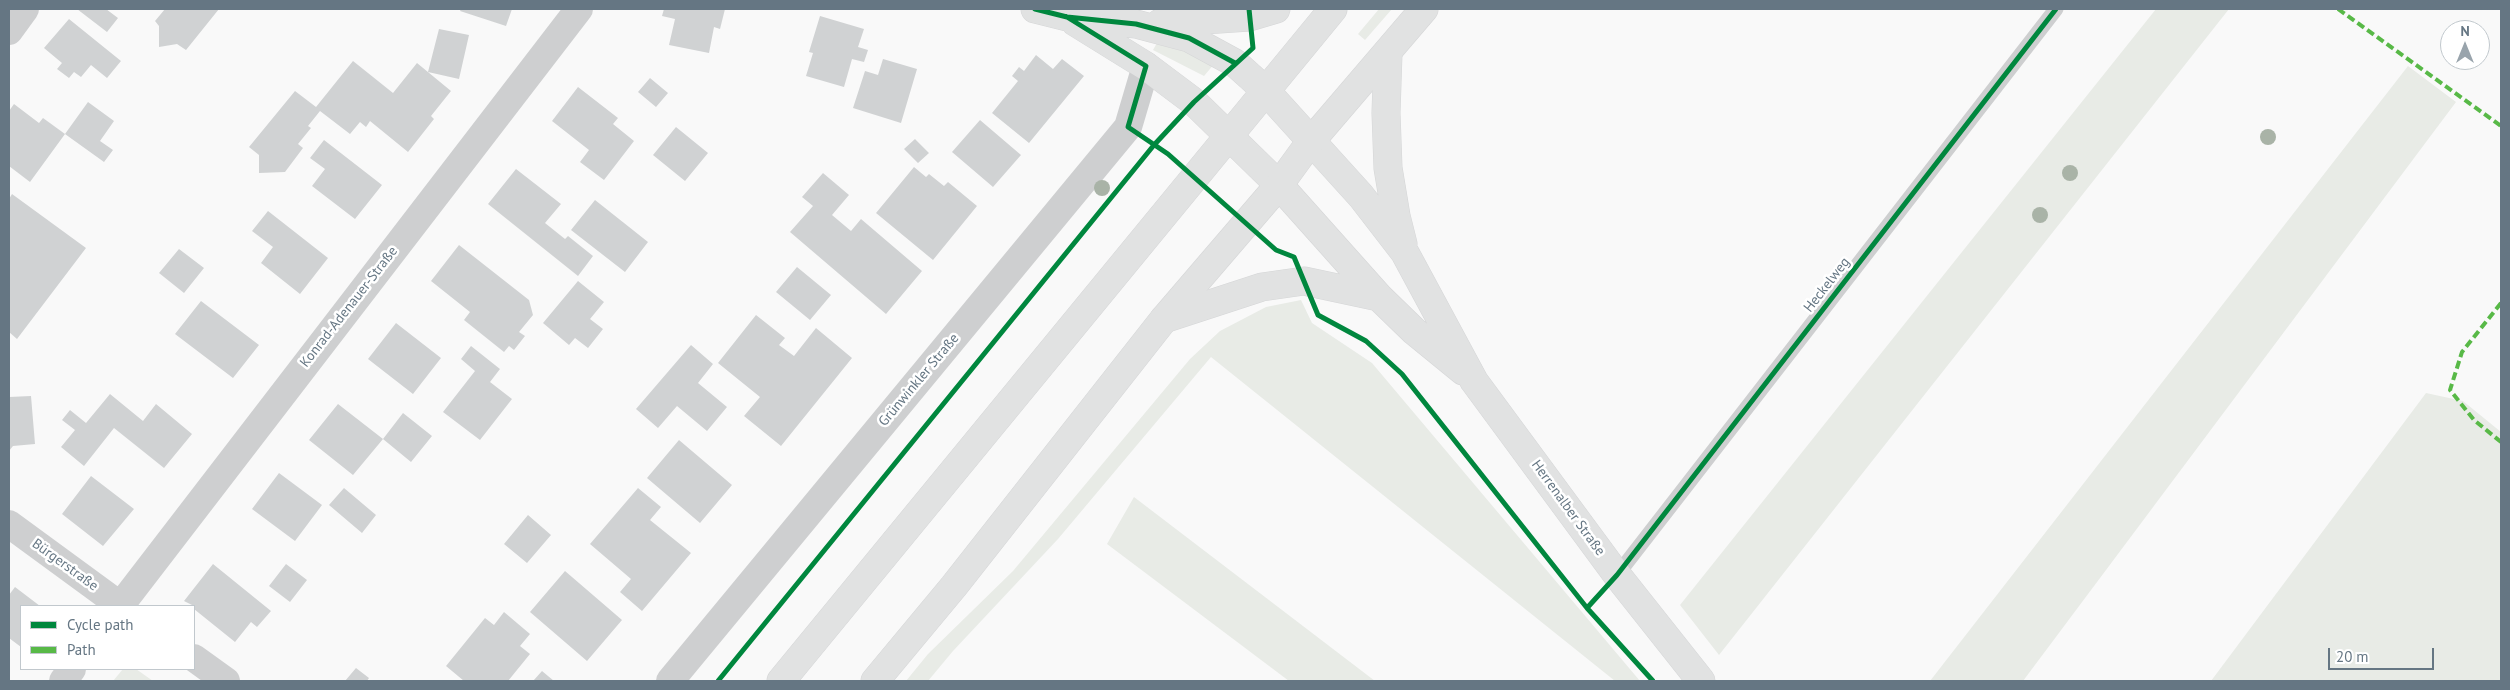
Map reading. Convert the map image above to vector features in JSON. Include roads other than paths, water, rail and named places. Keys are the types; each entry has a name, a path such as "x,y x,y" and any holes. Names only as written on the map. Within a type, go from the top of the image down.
{"street":[{"path":"9,31 25,9"},
{"name":"Konrad-Adenauer-Straße","path":"121,605 579,9"},
{"path":"1035,9 1067,17 1136,24 1249,17 1276,9"},
{"path":"781,681 1333,9"},
{"path":"875,681 954,586 1164,319 1279,185 1311,142 1424,9"},
{"name":"Herrenalber Straße","path":"1067,17 1146,66 1194,102 1229,134 1279,185 1380,297 1414,330 1474,381"},
{"name":"Herrenalber Straße","path":"1136,24 1188,38 1235,63 1265,90 1361,196 1405,253 1474,381 1696,679"},
{"path":"1388,53 1386,113 1388,168 1396,216 1405,253"},
{"name":"Grünwinkler Straße","path":"670,681 1128,127 1146,66"},
{"path":"1164,319 1262,287 1304,281 1380,297"},
{"name":"Bürgerstraße","path":"9,524 119,605"},
{"path":"195,659 226,681"},
{"path":"63,681 71,670"}],"lane":[{"name":"Heckelweg","path":"1617,574 2056,9"}]}
